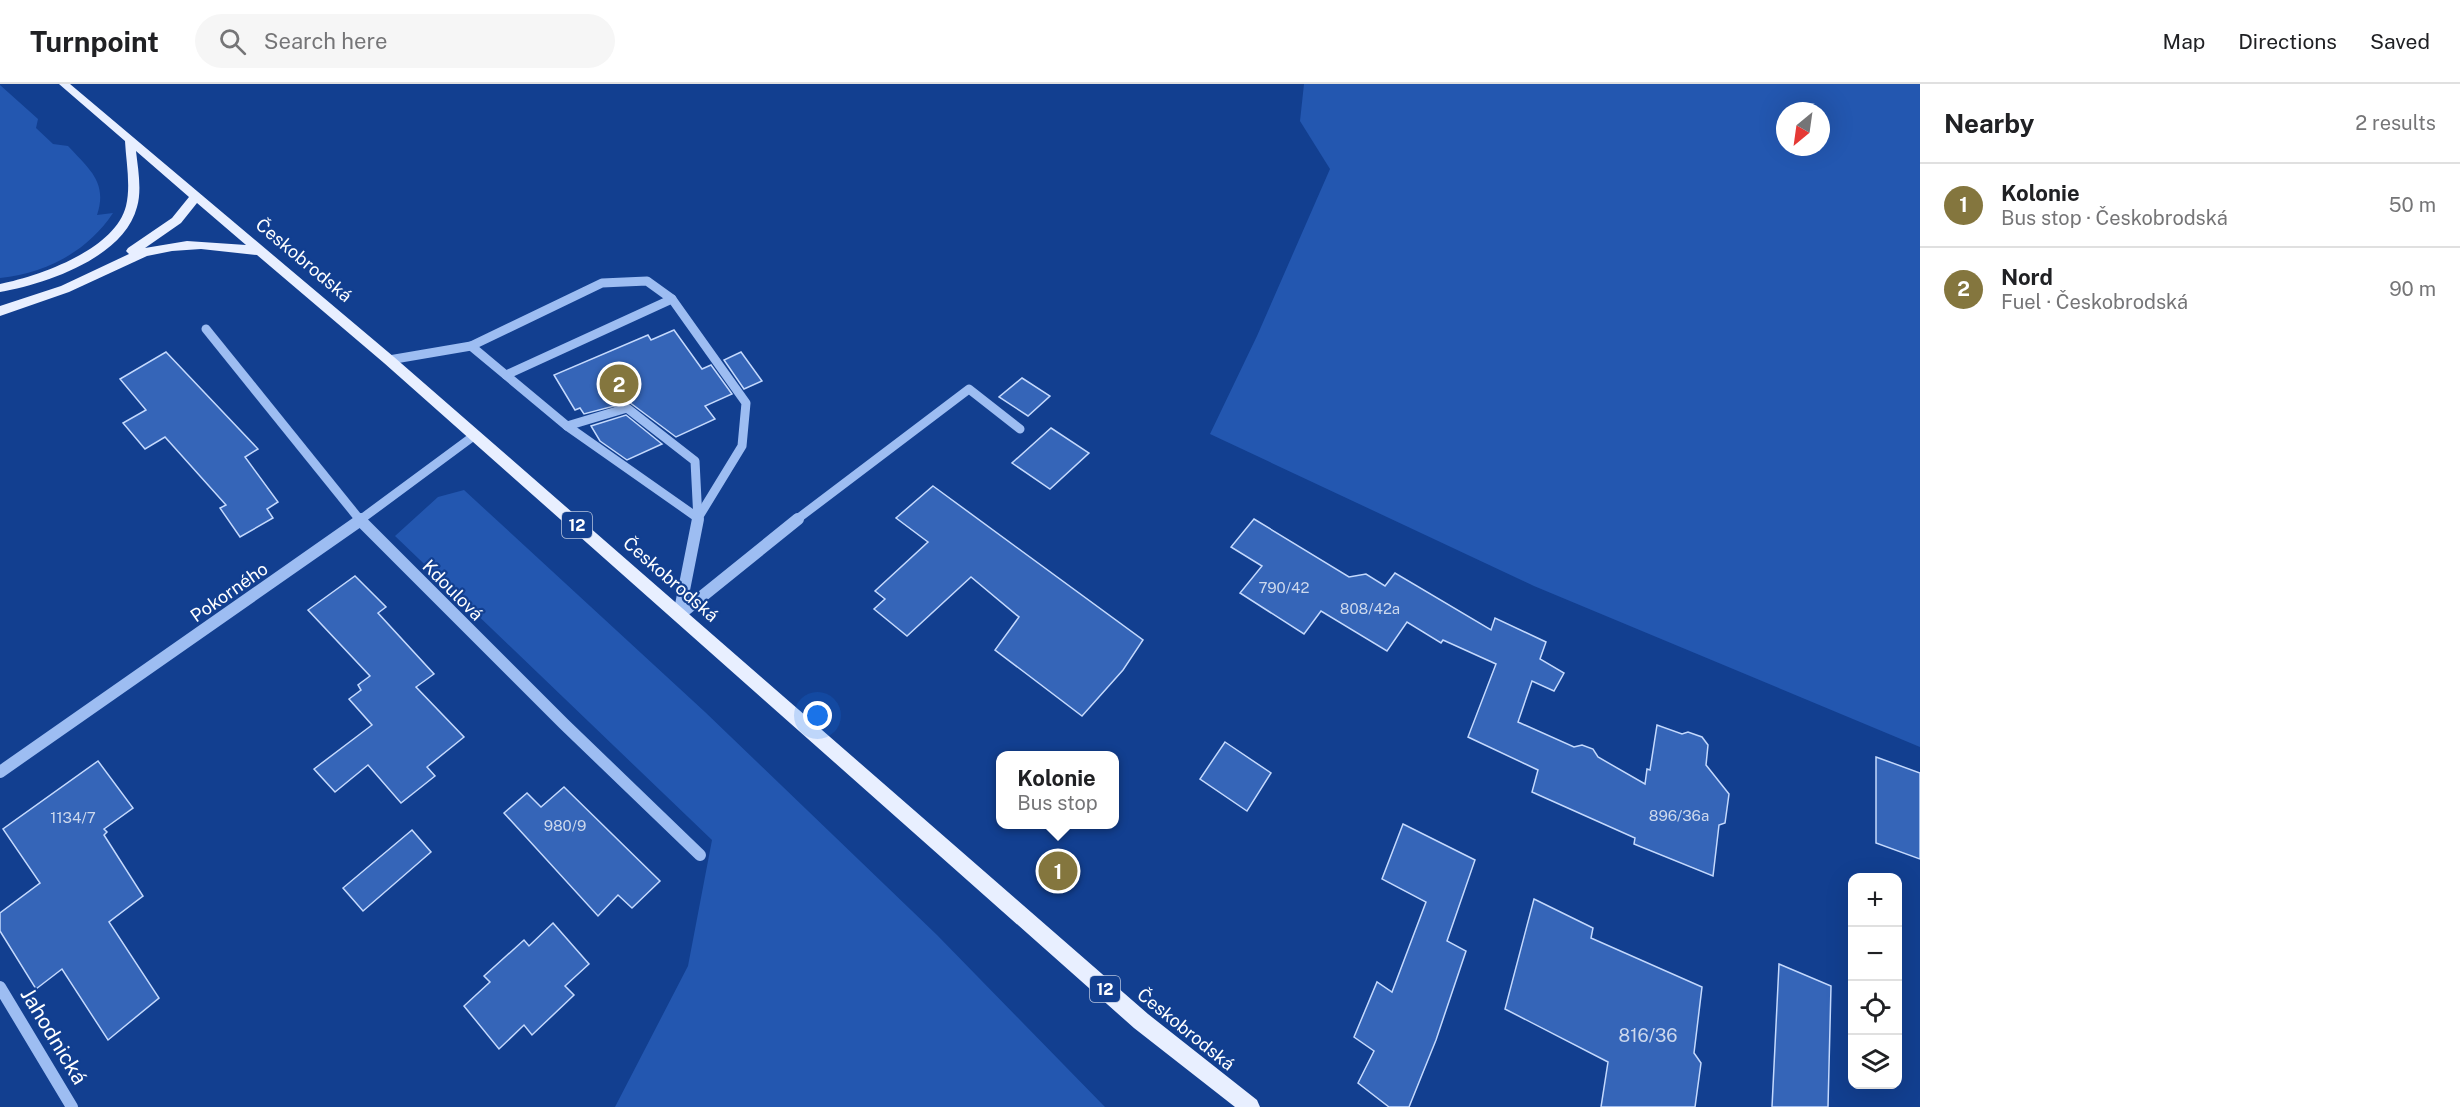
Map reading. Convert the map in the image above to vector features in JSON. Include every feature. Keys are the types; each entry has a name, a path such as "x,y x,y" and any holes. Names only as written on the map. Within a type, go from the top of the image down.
{"main road":[{"name":"Českobrodská","path":"64,84 476,435 1141,1021 1250,1107"},
{"path":"0,288 25,282 68,266 88,255 118,230 126,219 132,203 130,140"},
{"path":"107,268 184,215 196,195"},
{"path":"0,311 48,296 143,253 174,245 216,244 262,252"}],"street":[{"path":"389,360 471,346 602,282 647,280 672,299 746,403 741,446 698,518"},
{"path":"506,375 672,299"},
{"name":"Kdoulová","path":"206,329 360,520 699,855"},
{"path":"471,346 567,426 698,518"},
{"path":"680,615 766,543 969,389 1020,429"},
{"path":"567,426 627,408 695,461 698,518 680,615"},
{"name":"Pokorného","path":"0,772 360,520 476,435"},
{"name":"Jahodnická","path":"0,987 72,1107"}],"shaded area":[{"path":"1304,84 1920,84 1920,747 1534,586 1210,434 1257,336 1330,169 1300,121"},
{"path":"0,85 38,119 36,128 53,144 68,146 95,177 100,194 97,215 113,213 91,239 64,258 33,271 0,278"},
{"path":"464,490 705,712 937,935 1105,1107 615,1107 688,966 712,840 395,536 438,497"}],"building":[{"path":"674,330 702,369 711,365 732,394 705,406 715,419 676,437 629,402 584,414 580,408 575,410 554,375 648,335 651,340"},
{"path":"166,352 258,449 245,457 278,502 267,509 273,518 240,537 220,508 226,505 165,437 145,449 123,423 146,410 120,379"},
{"path":"741,352 762,381 744,389 724,360"},
{"path":"1022,378 1050,396 1028,416 999,397"},
{"path":"626,415 662,444 627,460 600,441 591,426"},
{"path":"1051,428 1089,453 1050,489 1012,463"},
{"path":"933,486 1143,640 1123,670 1082,716 995,650 1019,617 971,577 907,636 874,609 885,599 875,591 928,542 896,518"},
{"path":"1254,519 1349,577 1366,574 1385,586 1395,573 1491,630 1495,618 1546,642 1540,659 1564,673 1554,691 1532,681 1518,722 1574,747 1582,745 1593,749 1598,757 1645,784 1647,769 1650,770 1657,725 1682,734 1688,732 1702,737 1708,745 1706,765 1729,794 1725,823 1719,825 1713,876 1634,844 1635,838 1532,792 1538,770 1468,737 1496,664 1443,640 1441,643 1407,622 1387,651 1321,611 1304,634 1240,593 1262,566 1231,547"},
{"path":"355,576 386,607 378,613 434,674 416,687 464,737 427,767 435,776 401,803 368,765 335,792 314,769 372,725 349,699 361,690 358,685 370,676 308,610"},
{"path":"1225,742 1271,773 1247,811 1200,779"},
{"path":"1876,757 1920,773 1920,859 1876,843"},
{"path":"98,761 133,808 104,829 107,832 104,835 143,896 109,922 159,998 108,1040 62,969 36,989 0,931 0,913 40,883 3,829"},
{"path":"564,787 660,881 632,908 618,895 598,916 504,813 527,793 541,807"},
{"path":"1403,824 1475,860 1447,941 1466,951 1436,1040 1409,1107 1389,1107 1358,1083 1374,1051 1354,1037 1377,982 1392,992 1426,902 1382,879"},
{"path":"412,830 431,852 363,911 343,888"},
{"path":"1534,899 1593,928 1591,938 1702,987 1694,1053 1701,1063 1695,1107 1601,1107 1608,1062 1505,1009"},
{"path":"553,923 589,964 565,986 574,995 532,1035 524,1025 499,1049 464,1006 490,982 484,976 524,940 529,946"},
{"path":"1779,964 1831,986 1828,1107 1772,1107"}],"place":[{"name":"Nord","path":"619,384"},
{"name":"Kolonie","path":"1058,871"}]}
